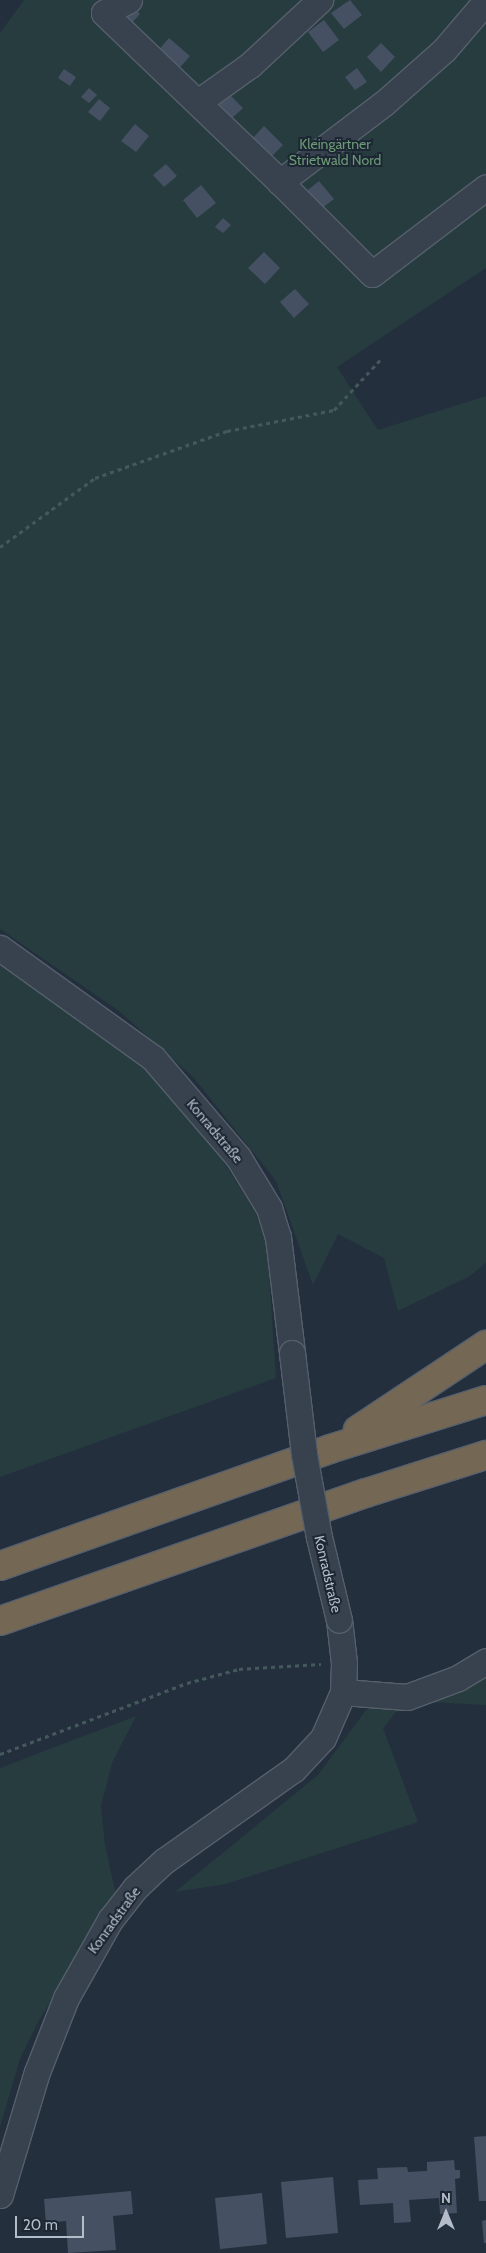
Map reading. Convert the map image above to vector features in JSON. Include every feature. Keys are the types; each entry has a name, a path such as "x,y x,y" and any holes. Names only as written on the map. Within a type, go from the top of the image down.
{"highway":[{"path":"330,1449 486,1346"},
{"path":"0,1566 330,1449 486,1400"},
{"path":"0,1621 366,1493 486,1455"}],"street":[{"path":"129,0 104,13 198,102 372,274 486,187"},
{"path":"198,102 250,66 320,0"},
{"path":"280,182 392,96 444,50 486,1"},
{"name":"Konradstraße","path":"0,948 153,1058 238,1157 269,1208 278,1237 304,1454 339,1620 344,1663 343,1692 323,1738 294,1769 164,1861 135,1888 110,1920 66,1998 37,2072 0,2195"},
{"path":"343,1692 407,1697 458,1678 486,1661"}],"path":[{"path":"0,546 95,478 227,431 334,410 382,358"},
{"path":"0,1754 187,1683 239,1669 344,1663"}],"green space":[{"name":"Kleingärtner Strietwald Nord","path":"24,0 486,0 486,268 337,367 378,430 486,396 486,1263 470,1276 398,1311 384,1258 338,1234 313,1285 276,1181 194,1078 119,1011 0,929 0,33"},
{"path":"0,963 146,1066 219,1154 255,1212 267,1244 276,1378 0,1477"},
{"path":"486,1671 486,1705 427,1702"},
{"path":"369,1706 401,1706 383,1728 418,1822 226,1884 175,1892 318,1775"},
{"path":"136,1716 112,1763 101,1806 105,1845 117,1899 39,2020 20,2059 0,2127 0,1768"}],"building":[{"path":"350,0 362,15 344,29 331,13"},
{"path":"130,4 140,14 129,26 118,16"},
{"path":"324,20 339,40 323,52 308,32"},
{"path":"169,38 190,56 177,71 156,53"},
{"path":"381,43 395,57 381,72 367,57"},
{"path":"357,68 367,82 355,90 345,77"},
{"path":"64,69 76,77 70,86 58,78"},
{"path":"89,88 97,95 89,103 81,97"},
{"path":"226,91 243,108 229,121 213,105"},
{"path":"99,99 110,108 100,121 88,112"},
{"path":"135,124 149,136 136,152 121,141"},
{"path":"264,126 283,145 269,159 250,141"},
{"path":"166,164 177,176 164,187 153,175"},
{"path":"319,181 334,199 317,212 303,194"},
{"path":"201,185 216,203 197,218 183,200"},
{"path":"223,218 231,225 223,233 215,227"},
{"path":"264,252 280,268 265,284 248,268"},
{"path":"295,289 309,304 294,318 280,302"},
{"path":"486,2136 486,2201 479,2201 474,2137"},
{"path":"454,2160 455,2170 460,2170 460,2178 455,2179 457,2213 440,2214 439,2198 409,2200 411,2222 394,2223 393,2203 360,2205 358,2180 378,2179 377,2168 407,2167 408,2172 427,2171 427,2162"},
{"path":"333,2177 338,2233 286,2238 281,2182"},
{"path":"131,2191 133,2214 113,2216 116,2250 68,2253 66,2221 46,2223 44,2199"},
{"path":"262,2193 267,2244 220,2249 215,2198"},
{"path":"486,2220 486,2243 484,2243 482,2221"}]}
